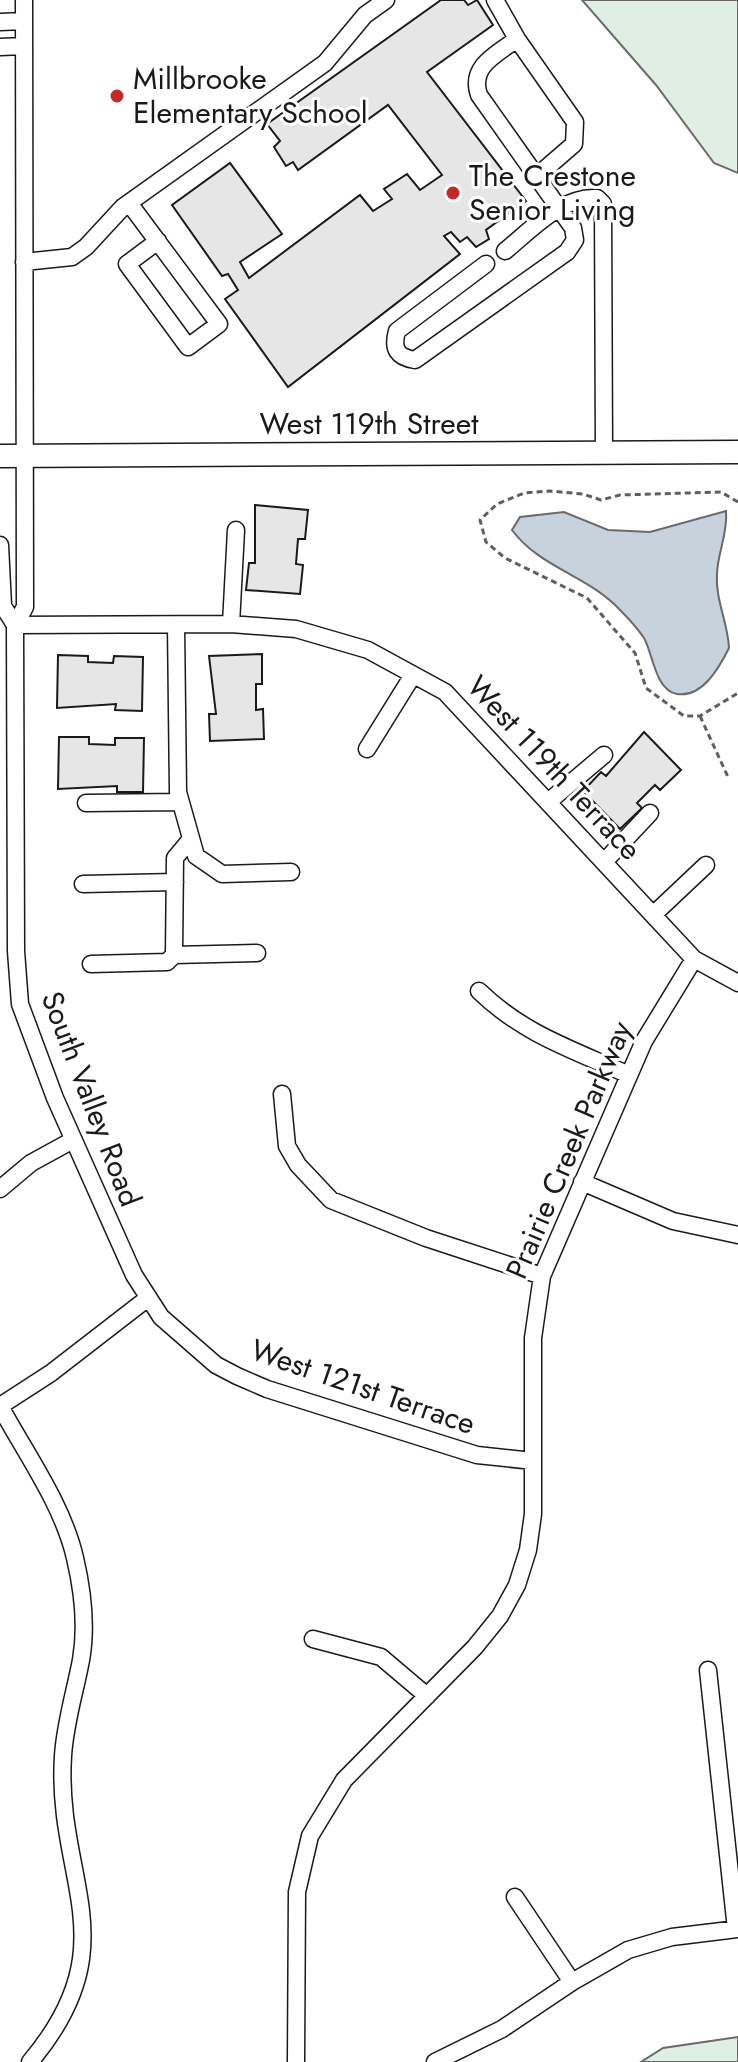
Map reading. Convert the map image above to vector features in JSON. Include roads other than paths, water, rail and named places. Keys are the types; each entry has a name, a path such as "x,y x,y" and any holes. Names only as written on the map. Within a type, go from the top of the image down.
{"main road":[{"name":"West 119th Street","path":"0,456 738,452"}],"street":[{"name":"South Valley Road","path":"24,0 25,607 15,625 7,742 16,963 20,1004 26,1026 123,1253 148,1298"},
{"path":"24,262 72,257 129,203 325,63 365,15 386,0"},
{"path":"495,0 517,39 575,122 574,144 537,176"},
{"path":"0,22 24,21"},
{"path":"486,264 397,331 394,343 397,352 404,358 415,360 567,252 575,240 573,228 560,207 476,87 476,76 482,66 517,39"},
{"path":"0,47 24,46"},
{"path":"505,251 560,207 588,198 597,198 603,204 604,453"},
{"path":"129,203 158,241 219,324 188,347 127,264 158,241"},
{"path":"231,624 236,530"},
{"name":"South Valley Road","path":"0,545 3,606 15,625"},
{"name":"West 119th Terrace","path":"15,625 231,624 296,629 368,650 454,701 694,959 738,983"},
{"path":"176,625 180,802 196,856 222,874 291,872"},
{"path":"367,749 413,675"},
{"path":"548,802 604,755"},
{"path":"86,803 180,802"},
{"path":"604,862 650,813"},
{"path":"174,955 175,858 190,840"},
{"path":"653,915 706,865"},
{"path":"83,884 175,882"},
{"path":"91,964 167,962 174,955 257,953"},
{"name":"Prairie Creek Parkway","path":"296,2062 297,1892 310,1836 344,1780 490,1630 517,1585 531,1531 534,1323 542,1276 654,1020 694,959"},
{"path":"479,991 506,1017 540,1036 629,1075"},
{"path":"282,1094 287,1146 298,1165 331,1200 426,1238 542,1276"},
{"path":"0,1189 31,1163 73,1140"},
{"path":"582,1182 673,1221 738,1235"},
{"path":"30,2062 63,2015 82,1952 84,1909 63,1797 62,1770 67,1725 81,1660 84,1608 67,1533 0,1406 51,1373 148,1298"},
{"name":"West 121st Terrace","path":"148,1298 161,1317 216,1365 267,1389 477,1455 533,1461"},
{"path":"313,1639 381,1657 427,1696"},
{"path":"435,2062 481,2041 532,2012 572,1982 641,1945 672,1937 737,1929 708,1670"},
{"path":"515,1897 572,1982"}],"place":[{"name":"Millbrooke Elementary School","path":"117,96"},
{"name":"The Crestone Senior Living","path":"453,193"}]}
